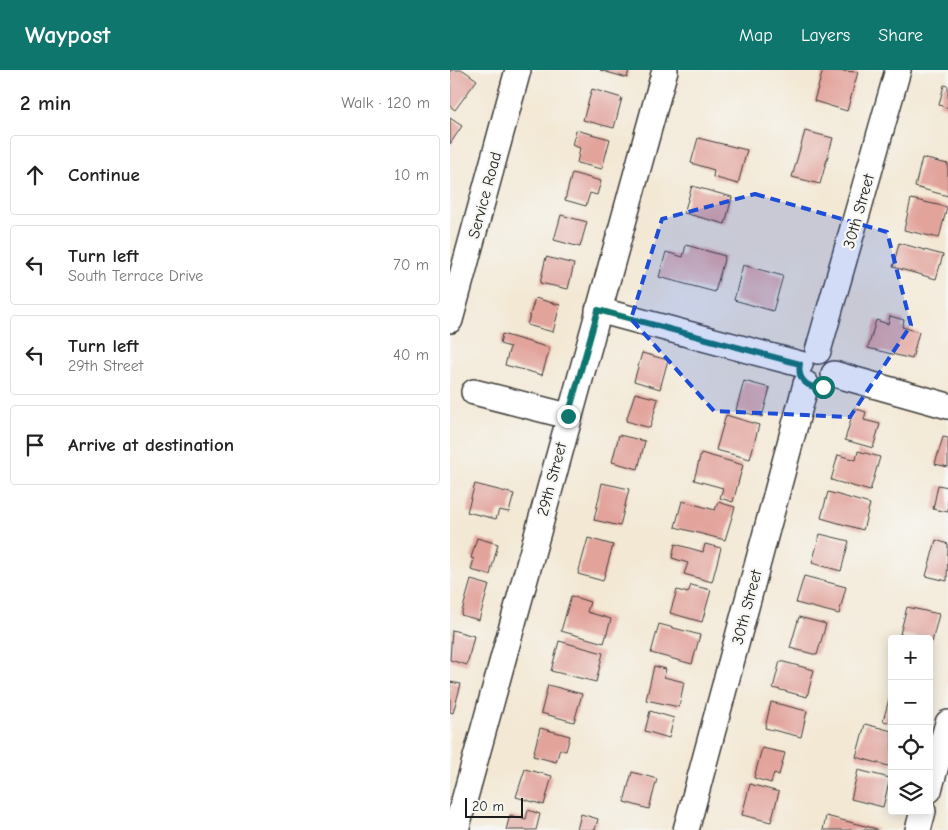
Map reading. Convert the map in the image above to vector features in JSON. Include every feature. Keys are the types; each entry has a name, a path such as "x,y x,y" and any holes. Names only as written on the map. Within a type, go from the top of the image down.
{"street":[{"name":"Service Road","path":"450,320 456,276 518,70"},
{"name":"29th Street","path":"456,830 568,416 666,70"},
{"name":"30th Street","path":"686,830 808,366 898,70"},
{"path":"598,310 808,366 811,387 823,387 832,380 834,374 948,406"},
{"path":"474,392 568,416"},
{"path":"933,776 948,723"},
{"path":"918,830 922,815"}],"highlighted area":[{"path":"755,194 887,232 911,325 850,417 714,411 631,319 662,219"}],"building":[{"path":"450,70 463,70 477,80 455,110 450,106"},
{"path":"600,70 629,70 627,78"},
{"path":"823,70 858,72 847,111 814,101"},
{"path":"944,85 948,86 948,108 939,105"},
{"path":"592,89 622,98 614,128 583,120"},
{"path":"450,118 462,126 450,144"},
{"path":"576,130 610,139 602,169 577,163 580,148 572,145"},
{"path":"805,131 833,138 820,184 792,177"},
{"path":"698,138 747,150 738,184 713,177 714,170 691,163"},
{"path":"922,158 948,164 948,196 915,187"},
{"path":"572,173 601,181 597,195 590,193 586,206 565,200"},
{"path":"692,186 732,197 725,224 684,213"},
{"path":"911,199 947,207 939,238 904,230"},
{"path":"561,215 587,222 580,247 554,240"},
{"path":"899,243 943,255 936,279 893,267"},
{"path":"686,245 725,256 715,292 659,277 666,252 683,257"},
{"path":"546,257 574,264 568,289 540,283"},
{"path":"743,265 783,276 773,311 734,300"},
{"path":"535,298 560,305 553,332 527,325"},
{"path":"890,316 904,320 902,327 919,332 912,359 868,348 876,320 888,324"},
{"path":"502,334 550,348 542,375 505,365 510,347 500,344"},
{"path":"642,353 668,360 660,389 634,381"},
{"path":"744,381 770,388 762,417 736,410"},
{"path":"635,393 658,399 650,428 626,421"},
{"path":"854,408 866,412 864,420 880,424 873,448 845,440"},
{"path":"726,415 759,425 750,459 716,450"},
{"path":"619,435 645,441 638,469 612,462"},
{"path":"943,437 948,438 948,467 935,464"},
{"path":"858,451 880,457 870,491 831,480 838,455 856,460"},
{"path":"701,453 743,465 733,502 720,498 723,488 694,480"},
{"path":"602,483 629,489 620,526 594,520"},
{"path":"475,484 514,494 509,512 499,510 496,519 467,512"},
{"path":"938,485 948,487 948,512 933,509"},
{"path":"828,492 870,504 863,530 821,518"},
{"path":"682,501 715,510 718,502 735,507 725,540 675,527"},
{"path":"820,534 849,541 841,571 812,563"},
{"path":"477,538 498,544 490,575 471,570 474,559 471,558"},
{"path":"588,538 613,545 603,581 578,574"},
{"path":"936,540 948,544 947,581 926,576"},
{"path":"675,544 703,552 705,544 721,548 712,582 684,574 688,563 672,558"},
{"path":"804,576 846,587 839,614 796,603"},
{"path":"471,580 489,585 479,620 461,615"},
{"path":"691,585 711,590 702,622 670,613 677,590 688,593"},
{"path":"571,596 590,602 587,612 611,619 604,643 561,631"},
{"path":"907,607 939,614 933,638 933,635 900,634"},
{"path":"799,617 826,624 817,655 790,648"},
{"path":"659,624 700,635 692,664 651,653"},
{"path":"452,630 474,636 467,665 450,660"},
{"path":"559,641 603,653 596,682 551,671"},
{"path":"780,661 814,670 807,697 773,688"},
{"path":"654,666 666,669 664,677 684,682 679,707 646,700"},
{"path":"450,682 461,684 453,713 450,712"},
{"path":"548,685 582,694 574,722 541,713"},
{"path":"771,702 807,711 801,737 765,728"},
{"path":"888,703 888,722 883,721"},
{"path":"650,711 674,718 669,738 645,731"},
{"path":"865,724 888,730 888,766 856,757"},
{"path":"540,728 570,736 566,751 560,749 556,762 533,756"},
{"path":"762,748 785,753 779,775 774,773 771,783 754,778"},
{"path":"525,769 552,776 544,805 516,797"},
{"path":"858,770 888,778 883,807 851,799"},
{"path":"632,772 657,779 649,809 624,802"},
{"path":"750,784 779,792 771,822 742,815"},
{"path":"528,810 540,814 536,830 506,830 510,815 526,819"},
{"path":"581,814 598,819 595,830 577,830"},
{"path":"826,816 877,829 877,830 823,830"}],"route":[{"path":"568,416 598,310 800,364 800,375 806,384 811,387 823,387"}]}
